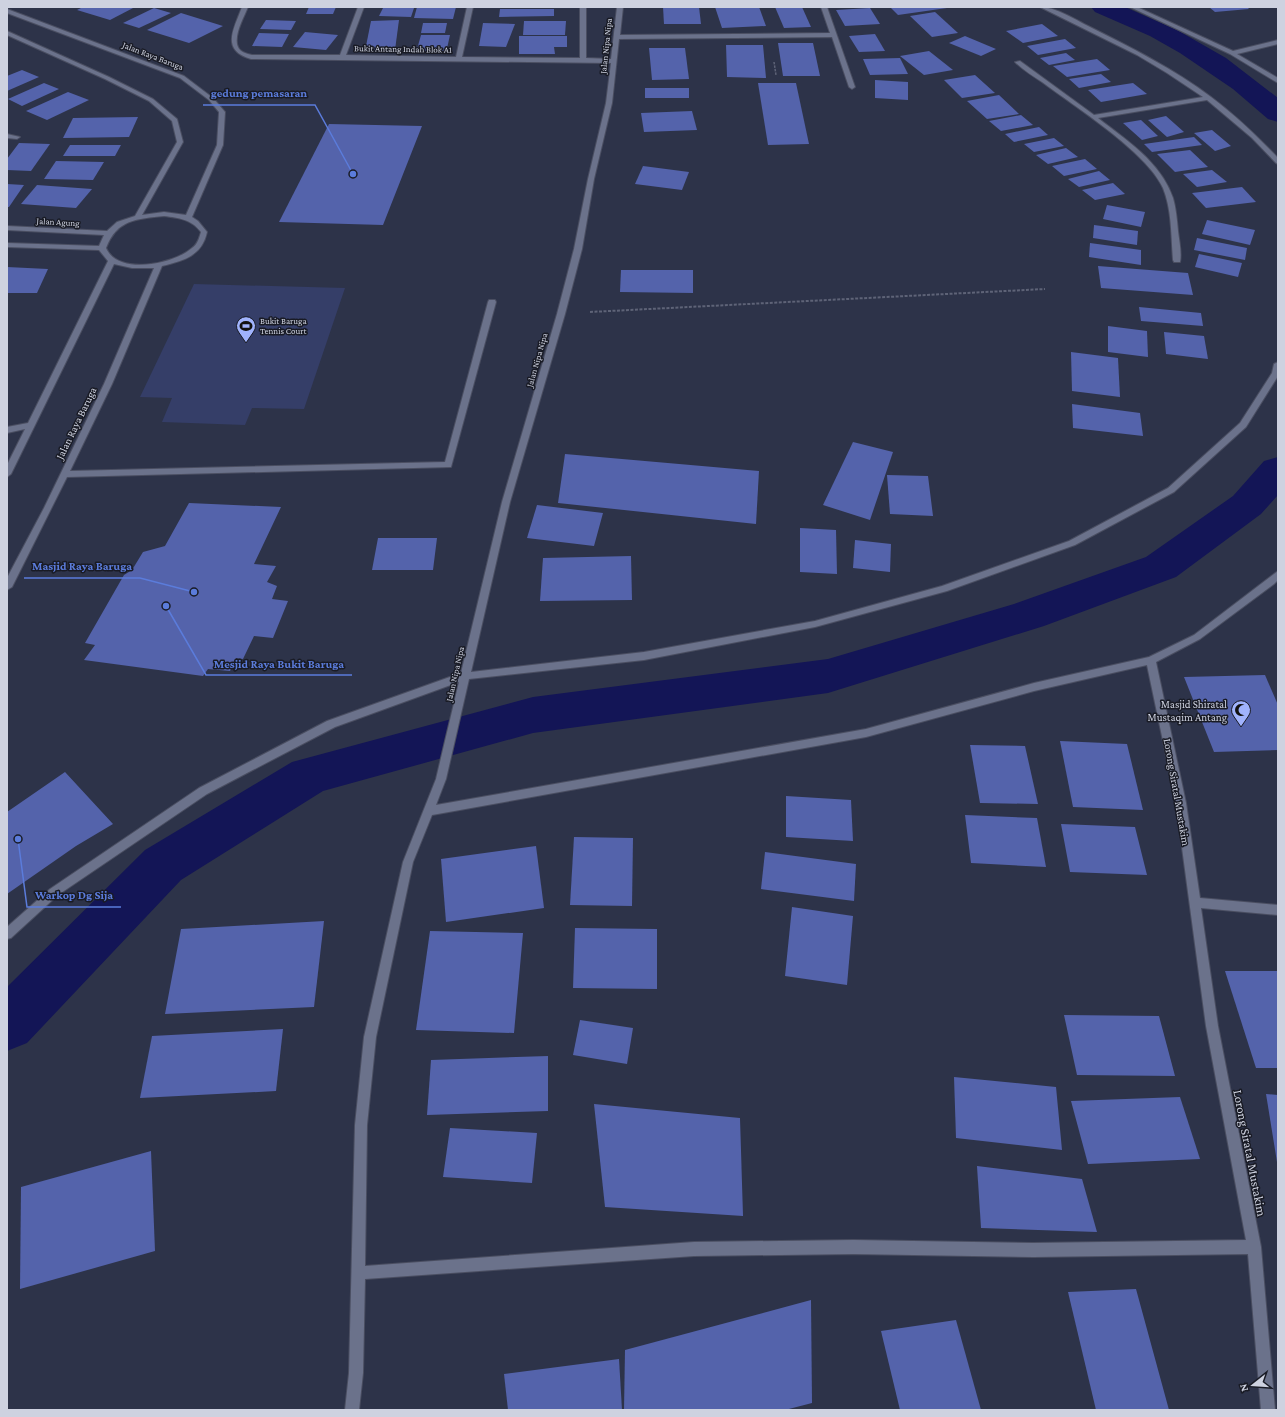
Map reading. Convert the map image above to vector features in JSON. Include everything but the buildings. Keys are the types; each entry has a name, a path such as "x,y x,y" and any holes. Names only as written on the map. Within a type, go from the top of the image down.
{"street":[{"name":"Bukit Antang Indah Blok A1","path":"245,7 235,35 235,47 240,53 251,57 459,59 470,7"},
{"path":"342,57 361,7"},
{"path":"583,7 583,60"},
{"name":"Jalan Nipa Nipa","path":"352,1410 356,1373 361,1124 370,1037 408,862 441,779 506,502 561,314 578,249 591,179 609,103 620,7"},
{"path":"824,7 852,87"},
{"path":"1043,7 1116,42 1153,62 1209,98 1260,140 1278,162"},
{"path":"1133,7 1232,53 1278,81"},
{"name":"Jalan Raya Baruga","path":"7,11 182,78 211,98 222,112 220,145 188,217"},
{"path":"7,34 107,78 151,100 175,120 180,142 137,218"},
{"path":"617,37 833,35"},
{"path":"1232,53 1278,42"},
{"path":"459,59 614,61"},
{"path":"1018,62 1093,117 1134,150 1156,172 1170,198 1177,260"},
{"path":"1093,117 1209,98"},
{"path":"7,136 17,137"},
{"path":"164,214 188,217 199,224 204,232 201,242 187,255 159,266 125,265 112,261 105,255 102,248 108,233 116,227 137,218 164,214"},
{"name":"Jalan Agung","path":"7,228 108,233"},
{"path":"7,245 102,248"},
{"path":"7,474 112,261"},
{"name":"Jalan Raya Baruga","path":"7,588 48,508 108,384 159,266"},
{"path":"64,474 448,464 492,302"},
{"path":"7,934 54,892 203,791 331,724 464,676 644,656 816,624 944,589 1072,543 1171,490 1243,425 1276,372 1278,364"},
{"path":"7,430 30,425"},
{"path":"429,811 866,733 1034,687 1151,660 1197,636 1265,586 1278,574"},
{"name":"Lorong Siratal Mustakim","path":"1151,660 1181,803 1212,1026 1254,1247 1268,1410"},
{"path":"1194,902 1278,910"},
{"path":"359,1273 694,1249 853,1247 1033,1250 1254,1247"}],"path":[{"path":"561,314 1045,289"}],"shaded area":[{"name":"Bukit Baruga Tennis Court","path":"194,284 345,288 304,409 252,408 245,425 162,422 172,398 140,397"}],"waterway":[{"path":"1104,7 1159,31 1203,55 1256,93 1278,113"},
{"path":"7,1025 163,865 309,776 533,715 828,676 1029,615 1161,567 1247,505 1278,470"}],"place":[{"name":"gedung pemasaran","path":"353,174"},
{"name":"Bukit Baruga Tennis Court","path":"246,343"},
{"name":"Masjid Raya Baruga","path":"194,592"},
{"name":"Mesjid Raya Bukit Baruga","path":"166,606"},
{"name":"Masjid Shiratal Mustaqim Antang","path":"1241,727"},
{"name":"Warkop Dg Sija","path":"18,839"}]}
